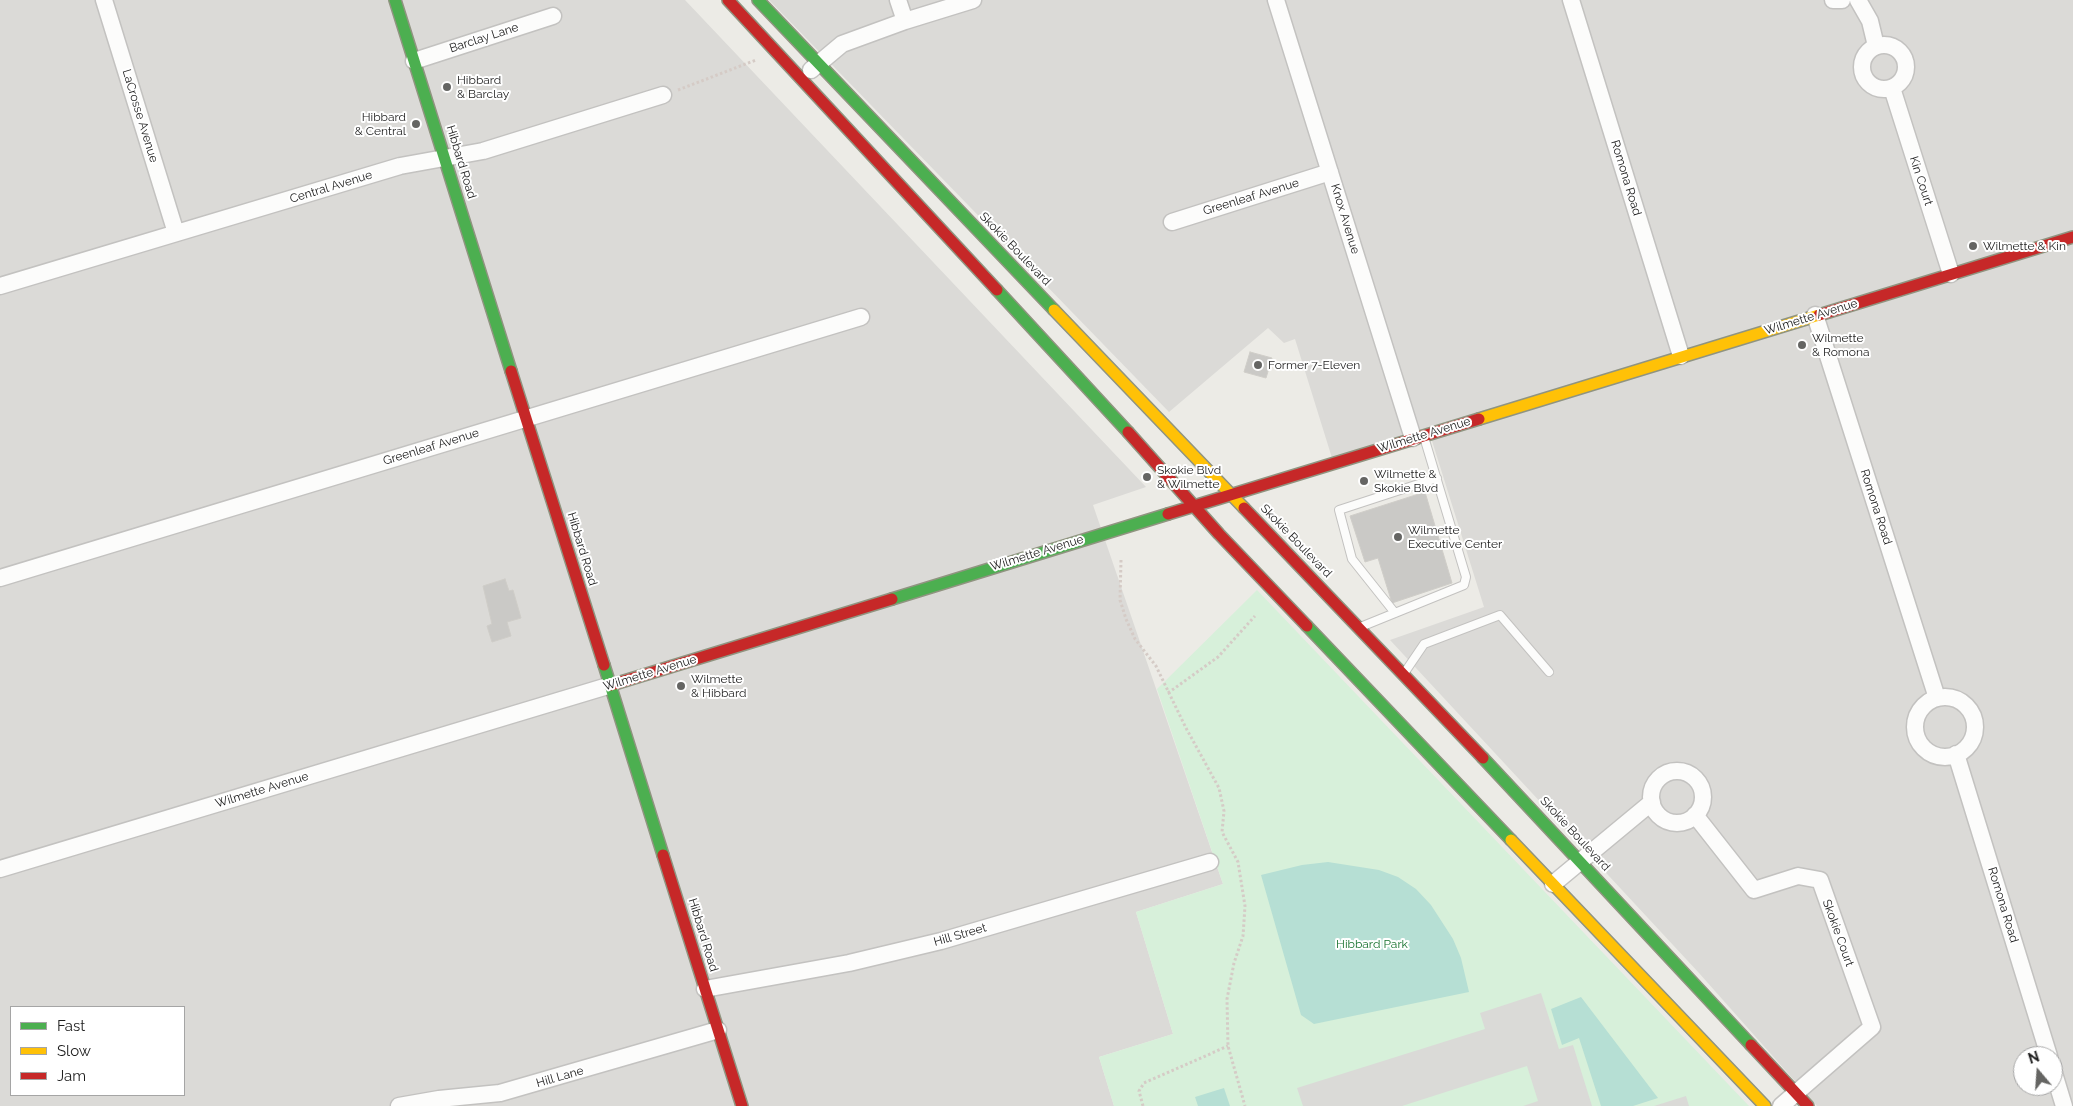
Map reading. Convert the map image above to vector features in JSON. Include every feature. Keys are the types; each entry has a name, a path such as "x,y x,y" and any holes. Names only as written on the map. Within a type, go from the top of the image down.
{"main road":[{"name":"Hibbard Road","path":"395,0 742,1106"},
{"path":"728,0 1194,505 1764,1106"},
{"name":"Skokie Boulevard","path":"758,0 1232,493 1582,861 1808,1106"},
{"name":"Wilmette Avenue","path":"611,685 2073,236"}],"street":[{"name":"LaCrosse Avenue","path":"104,0 176,233"},
{"path":"898,0 905,21"},
{"path":"801,79 842,44 905,21 973,0"},
{"name":"Knox Avenue","path":"1276,0 1330,172 1418,436"},
{"name":"Romona Road","path":"1571,0 1681,356"},
{"path":"1833,0 1842,0"},
{"path":"1858,0 1870,21 1876,46"},
{"name":"Barclay Lane","path":"414,61 553,16"},
{"path":"1876,46 1891,46 1903,56 1906,63 1904,78 1892,88 1878,89 1866,82 1863,75 1861,68 1865,55 1876,46"},
{"name":"Kin Court","path":"1892,88 1951,274"},
{"name":"Central Avenue","path":"0,286 400,166 483,151 663,95"},
{"name":"Greenleaf Avenue","path":"1172,222 1330,172"},
{"name":"Romona Road","path":"1815,315 1937,698"},
{"name":"Greenleaf Avenue","path":"0,578 862,317"},
{"name":"Wilmette Avenue","path":"0,869 611,685"},
{"path":"1937,698 1955,698 1969,709 1974,717 1975,726 1970,743 1956,754 1938,755 1929,751 1917,736 1916,727 1921,709 1937,698"},
{"name":"Romona Road","path":"1956,754 2046,1046"},
{"path":"1672,772 1688,774 1700,785 1702,801 1695,815 1683,822 1669,822 1658,814 1652,802 1654,786 1665,774 1672,772"},
{"path":"1554,884 1652,802"},
{"name":"Skokie Court","path":"1695,815 1754,890 1798,876 1820,880 1872,1027 1781,1106"},
{"name":"Hill Street","path":"705,989 849,963 940,941 1210,862"},
{"name":"Hill Lane","path":"399,1106 439,1099 500,1093 718,1030"}],"lane":[{"path":"1360,628 1464,585 1466,577 1437,478 1418,436"},
{"path":"1395,613 1352,559 1339,510 1437,478"},
{"path":"1404,674 1424,644 1500,615 1549,672"}],"path":[{"path":"663,95 757,59"},
{"path":"1121,560 1120,600 1126,619 1135,639 1156,666 1168,693 1219,788 1224,811 1222,832 1238,862 1245,906 1243,936 1234,962 1227,999 1228,1046 1245,1106"},
{"path":"1168,693 1218,657 1255,616"},
{"path":"1143,1106 1139,1091 1144,1083 1228,1046"}],"shaded area":[{"path":"0,0 685,0 1146,487 1093,505 1223,884 1136,912 1173,1034 1099,1057 1114,1106 0,1106"},
{"path":"769,0 2073,0 2073,1106 1817,1106 1699,973 1390,640 1484,607 1428,428 1332,458 1295,339 1284,343 1268,328 1169,412"},
{"path":"1541,993 1559,1049 1573,1045 1592,1106 1523,1106 1538,1101 1527,1066 1402,1106 1303,1106 1297,1088 1485,1029 1480,1013"},
{"path":"1686,1096 1689,1106 1654,1106"}],"green space":[{"name":"Hibbard Park","path":"1257,590 1749,1106 1114,1106 1099,1057 1173,1034 1136,912 1223,884 1157,689"},
{"path":"1328,862 1379,870 1398,877 1416,889 1431,905 1453,939 1461,958 1469,992 1314,1024 1301,1015 1261,875 1302,865"},
{"path":"1581,997 1658,1098 1633,1106 1601,1106 1579,1038 1562,1045 1551,1009"},
{"path":"1224,1088 1230,1106 1198,1106 1195,1097"}],"building":[{"name":"Former 7-Eleven","path":"1250,352 1272,358 1266,378 1244,372"},
{"name":"Wilmette Executive Center","path":"1425,492 1452,583 1392,603 1378,558 1365,562 1350,516"},
{"path":"505,579 509,591 513,590 521,618 507,622 511,636 492,642 487,626 492,624 483,586"}],"traffic: fast":[{"path":"395,0 511,371"},
{"path":"758,0 1054,310"},
{"path":"997,290 1128,432"},
{"path":"892,599 1168,514"},
{"path":"1307,626 1511,840"},
{"path":"604,665 663,855"},
{"path":"1483,758 1751,1045"}],"traffic: slow":[{"path":"1054,310 1244,508"},
{"path":"1479,419 1819,315"},
{"path":"1511,840 1765,1106"}],"traffic: jam":[{"path":"728,0 997,290"},
{"path":"1819,315 2073,237"},
{"path":"511,371 604,665"},
{"path":"1168,514 1479,419"},
{"path":"1128,432 1219,534 1307,626"},
{"path":"1244,508 1483,758"},
{"path":"611,685 892,599"},
{"path":"663,855 742,1106"},
{"path":"1751,1045 1808,1106"}],"place":[{"name":"Hibbard & Barclay","path":"447,87"},
{"name":"Hibbard & Central","path":"416,124"},
{"name":"Wilmette & Kin","path":"1973,246"},
{"name":"Wilmette & Romona","path":"1802,345"},
{"name":"Former 7-Eleven","path":"1258,365"},
{"name":"Skokie Blvd & Wilmette","path":"1147,477"},
{"name":"Wilmette & Skokie Blvd","path":"1364,481"},
{"name":"Wilmette Executive Center","path":"1398,537"},
{"name":"Wilmette & Hibbard","path":"681,686"}]}
